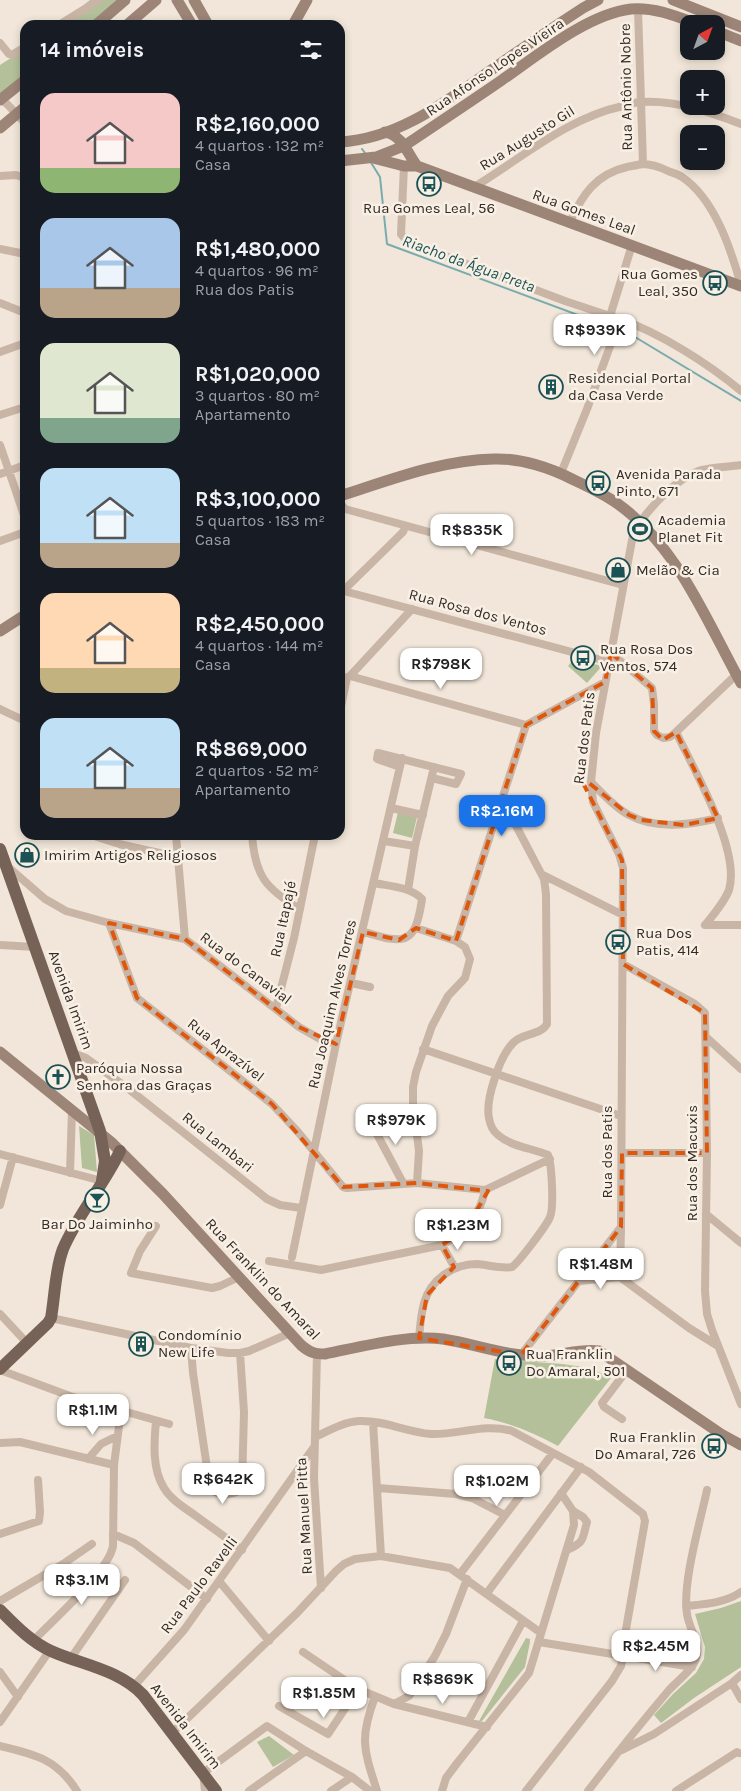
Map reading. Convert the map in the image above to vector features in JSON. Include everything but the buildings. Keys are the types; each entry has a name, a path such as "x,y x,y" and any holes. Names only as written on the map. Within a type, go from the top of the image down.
{"main road":[{"path":"102,20 125,0"},
{"path":"133,20 156,0"},
{"path":"177,0 189,20"},
{"path":"194,0 205,20"},
{"path":"296,20 306,0"},
{"name":"Rua Afonso Lopes Vieira","path":"345,141 371,137 401,127 432,110 566,19 598,0"},
{"path":"673,0 741,27"},
{"name":"Rua Afonso Lopes Vieira","path":"345,160 374,157 404,146 587,23 610,13 638,9 667,13 680,18"},
{"path":"725,35 741,41"},
{"path":"0,100 20,84"},
{"path":"0,128 20,111"},
{"path":"385,132 395,135 417,166"},
{"path":"371,137 378,143 380,148 374,157"},
{"name":"Rua Gomes Leal","path":"374,157 404,166 417,166 741,286"},
{"path":"345,494 421,470 457,463 494,459 510,460 561,473 619,504 661,545 685,579 739,679"},
{"path":"0,630 20,618"},
{"name":"Avenida Imirim","path":"0,849 3,864 100,1131 105,1161 102,1181 80,1216 63,1249 51,1318"},
{"name":"Rua Franklin do Amaral","path":"0,1052 100,1131 163,1194 307,1350 316,1354 419,1338 444,1339 521,1354 542,1356 596,1350 721,1434 741,1445"},
{"path":"102,1181 120,1151"},
{"path":"0,1370 46,1327 51,1318"},
{"name":"Avenida Imirim","path":"0,1610 34,1640 50,1650 111,1672 134,1686 172,1732 216,1791"}],"street":[{"path":"67,20 99,0"},
{"name":"Rua Antônio Nobre","path":"638,9 643,164"},
{"path":"0,43 9,54 20,50"},
{"path":"0,100 20,110"},
{"name":"Rua Augusto Gil","path":"474,187 541,143 579,121 607,110 641,102 686,106 741,124"},
{"path":"570,222 586,192 600,179 616,170 643,164 660,167 682,177 697,190 706,203 732,252 741,286"},
{"path":"404,166 401,234 413,245 565,302 620,319 660,336 741,391"},
{"path":"0,176 20,176"},
{"path":"610,316 632,245"},
{"path":"0,249 20,253"},
{"path":"0,303 20,311"},
{"path":"561,473 620,319"},
{"path":"0,352 20,345"},
{"path":"0,415 20,409"},
{"path":"0,445 20,503"},
{"name":"Rua dos Patis","path":"620,1277 622,860 593,802 590,782 596,733 633,535 640,523 670,488 685,477 702,470 741,465"},
{"path":"0,474 20,467"},
{"path":"345,509 623,585"},
{"path":"345,587 406,527"},
{"path":"0,541 20,534"},
{"name":"Rua Rosa dos Ventos","path":"345,591 609,662"},
{"path":"412,609 345,678 526,724 605,682"},
{"path":"611,653 652,688 654,704 653,723 657,734 663,738 676,732 739,679"},
{"path":"0,709 20,719"},
{"path":"456,941 526,724"},
{"path":"676,732 718,818 732,862 732,877 728,890 722,902 705,925 741,925"},
{"path":"400,767 377,760 378,753 461,774 456,784 432,778"},
{"name":"Rua Joaquim Alves Torres","path":"292,1257 336,1044 402,758"},
{"path":"408,890 415,846 434,767"},
{"path":"590,782 619,808 641,820 656,824 684,825 718,818"},
{"path":"419,1338 427,1294 439,1279 454,1268 467,1265 509,1268 516,1264 550,1217 550,1159 547,1154 506,1141 496,1134 489,1119 488,1110 496,1074 502,1060 514,1042 521,1037 543,1030 547,1024 546,894 543,875 502,799"},
{"path":"391,808 423,815"},
{"path":"107,840 177,857"},
{"path":"176,840 185,939"},
{"path":"253,840 258,868 263,879 278,896 300,909"},
{"name":"Rua Itapajé","path":"276,1008 300,909 314,840"},
{"path":"384,840 415,846"},
{"name":"Rua do Canavial","path":"3,864 45,899 66,911 109,923 185,939 308,1033 336,1044"},
{"path":"543,875 622,915"},
{"path":"14,890 26,882"},
{"path":"363,932 399,940 406,938 416,928 422,899 408,890 374,883"},
{"name":"Rua Aprazível","path":"109,923 137,998 272,1104 314,1151 339,1184 347,1188 403,1183"},
{"path":"416,928 456,941 469,952 470,959 469,969 465,978 448,996 432,1026 423,1049 413,1087 419,1151 417,1183"},
{"path":"0,945 35,948"},
{"name":"Rua dos Macuxis","path":"623,964 703,1010 706,1037 707,1314 741,1404"},
{"path":"351,983 370,987"},
{"path":"706,1037 741,1068"},
{"path":"423,1049 621,1116"},
{"name":"Rua Lambari","path":"73,1053 86,1058 130,1090 267,1199 280,1205 301,1208"},
{"path":"70,1173 72,1110"},
{"path":"369,1119 403,1183 485,1190 550,1159"},
{"path":"622,1153 707,1153"},
{"path":"0,1154 102,1181"},
{"path":"0,1205 13,1158"},
{"path":"269,1261 321,1270 442,1245 459,1236 466,1229 483,1201 485,1190"},
{"path":"706,1214 741,1243"},
{"path":"156,1226 140,1251 131,1273 212,1288 239,1277"},
{"path":"521,1354 621,1227"},
{"path":"442,1245 454,1268"},
{"path":"580,1281 620,1277 688,1328 719,1346"},
{"path":"0,1314 28,1344"},
{"path":"51,1318 228,1354 240,1353 290,1333"},
{"path":"191,1348 210,1488 217,1494 237,1493 241,1490 242,1486 244,1412 240,1353"},
{"name":"Rua Manuel Pitta","path":"172,1732 321,1588 314,1478 316,1354"},
{"path":"0,1370 70,1396 169,1424"},
{"path":"622,1419 604,1407 602,1403 627,1370"},
{"path":"34,1640 100,1572 110,1557 113,1546 114,1465 121,1411"},
{"path":"156,1421 154,1443 158,1476 163,1487 175,1501 242,1550"},
{"path":"315,1437 347,1423 357,1421 373,1422 431,1434 495,1428 504,1429 581,1467 640,1510 645,1521 623,1655 618,1672 526,1791"},
{"path":"373,1422 381,1556"},
{"path":"88,1459 101,1444 117,1436"},
{"path":"0,1443 20,1442 114,1465"},
{"name":"Rua Paulo Ravelli","path":"134,1686 184,1630 314,1447"},
{"path":"460,1574 553,1453"},
{"path":"486,1593 581,1467"},
{"path":"0,1534 39,1521 38,1480"},
{"path":"378,1488 456,1494 472,1498 505,1515"},
{"path":"588,1791 675,1683 692,1667 697,1658 696,1642 686,1606 688,1579 707,1490"},
{"path":"561,1493 573,1511 587,1522 582,1542 578,1546 567,1550"},
{"path":"442,1791 446,1778 524,1680 533,1664 574,1525 573,1511"},
{"path":"113,1534 134,1543 208,1598"},
{"path":"0,1602 92,1544"},
{"path":"321,1588 344,1564 355,1559 381,1556 444,1566 460,1574 541,1633"},
{"path":"394,1704 409,1696 435,1656 446,1634 467,1579"},
{"path":"71,1658 125,1580"},
{"path":"219,1581 269,1640"},
{"path":"686,1606 721,1601 741,1592"},
{"path":"468,1722 524,1621"},
{"path":"539,1642 692,1667"},
{"path":"0,1722 50,1650"},
{"path":"303,1652 358,1689 375,1697 394,1704 487,1727"},
{"path":"0,1672 3,1681 18,1697"},
{"path":"618,1752 654,1734 732,1683 741,1675"},
{"path":"732,1683 741,1699"},
{"path":"279,1706 328,1734 358,1689"},
{"path":"375,1697 364,1734 364,1748 377,1791"},
{"path":"205,1791 203,1774 267,1726 306,1752 352,1777 370,1791"},
{"path":"0,1746 34,1754 48,1762 60,1771 77,1791"},
{"path":"249,1791 306,1752"},
{"path":"676,1791 737,1752 740,1753"},
{"path":"331,1791 352,1777"}],"highlighted area":[{"path":"611,653 652,688 654,731 663,740 676,732 718,818 684,825 641,820 629,815 579,775 622,860 623,964 705,1013 707,1153 622,1153 621,1227 521,1355 419,1338 427,1295 454,1267 442,1245 466,1229 488,1191 417,1183 343,1187 272,1104 137,998 109,923 185,939 299,1027 336,1044 363,932 399,940 416,928 456,941 526,725 605,682"}],"green space":[{"path":"90,0 123,0 97,20 72,20 86,11 85,4"},
{"path":"20,52 20,78 0,94 0,65"},
{"path":"574,659 602,666 587,683 568,666"},
{"path":"597,693 594,717 587,716 585,695"},
{"path":"398,812 417,817 412,838 393,833"},
{"path":"79,1126 94,1135 97,1172 82,1168"},
{"path":"495,1359 591,1368 611,1378 558,1446 522,1429 484,1418"},
{"path":"741,1601 741,1667 694,1698 661,1723 654,1715 696,1673 704,1659 705,1647 695,1614"},
{"path":"526,1638 530,1639 530,1642 525,1667 482,1721 479,1721"},
{"path":"269,1736 294,1755 273,1767 257,1742"}],"waterway":[{"name":"Riacho da Água Preta","path":"362,149 365,153"},
{"name":"Riacho da Água Preta","path":"370,161 380,177 387,244 613,328"},
{"name":"Riacho da Água Preta","path":"618,330 635,337 741,401"}],"place":[{"name":"Rua Gomes Leal, 56","path":"429,184"},
{"name":"Rua Gomes Leal, 350","path":"715,283"},
{"name":"Residencial Portal da Casa Verde","path":"551,387"},
{"name":"Avenida Parada Pinto, 671","path":"598,483"},
{"name":"Academia Planet Fit","path":"640,529"},
{"name":"Melão & Cia","path":"618,570"},
{"name":"Rua Rosa Dos Ventos, 574","path":"583,658"},
{"name":"Imirim Artigos Religiosos","path":"27,855"},
{"name":"Rua Dos Patis, 414","path":"618,942"},
{"name":"Paróquia Nossa Senhora das Graças","path":"58,1077"},
{"name":"Bar Do Jaiminho","path":"97,1200"},
{"name":"Condomínio New Life","path":"141,1344"},
{"name":"Rua Franklin Do Amaral, 501","path":"509,1363"},
{"name":"Rua Franklin Do Amaral, 726","path":"714,1446"}]}
